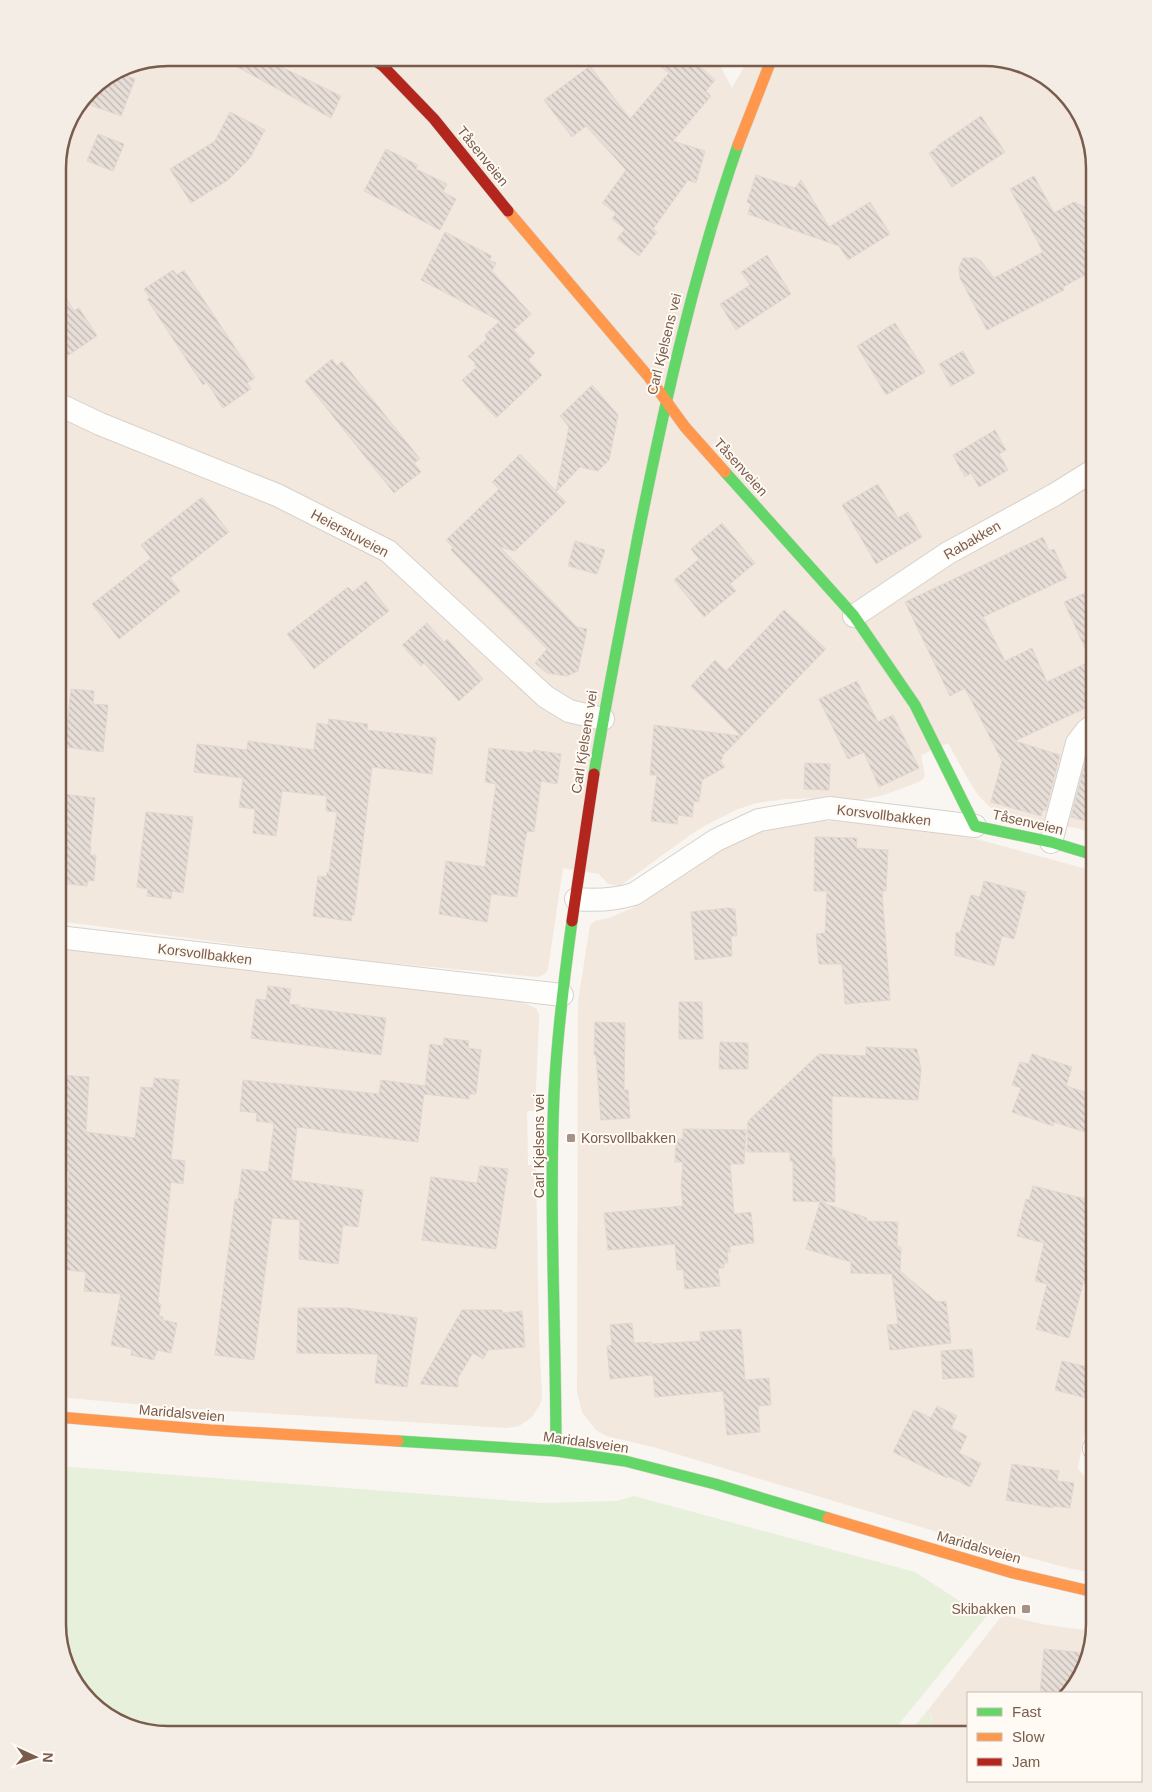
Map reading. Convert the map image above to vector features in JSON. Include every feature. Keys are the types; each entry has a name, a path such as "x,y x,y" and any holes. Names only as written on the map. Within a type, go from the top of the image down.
{"main road":[{"name":"Tåsenveien","path":"383,66 434,119 536,245 648,376 685,427 854,616 915,705 975,826 1051,842 1086,853"},
{"name":"Carl Kjelsens vei","path":"556,1451 557,1379 553,1137 557,1042 562,995 603,720 624,605 682,330 718,205 748,118 769,66"},
{"name":"Maridalsveien","path":"66,1418 210,1430 556,1451 625,1461 666,1470 1013,1573 1086,1590"}],"street":[{"name":"Heierstuveien","path":"66,408 100,424 277,495 388,551 546,697 569,711 603,720"},
{"name":"Rabakken","path":"854,616 948,553 1054,495 1086,475"},
{"path":"1051,842 1077,743 1086,731"},
{"name":"Korsvollbakken","path":"576,898 599,901 634,894 716,840 759,820 830,808 975,826"},
{"name":"Korsvollbakken","path":"66,938 562,995"}],"shaded area":[{"path":"168,66 720,66 732,88 744,66 990,66 1017,72 1040,83 1069,112 1080,135 1086,162 1086,831 1077,828 1007,817 991,808 978,795 948,743 921,755 925,776 914,784 884,795 857,801 828,798 785,799 757,803 738,809 693,833 620,886 608,884 599,874 563,868 548,969 545,974 538,977 348,959 66,922 66,162 74,129 87,106 112,83 123,77 142,70"},
{"path":"808,821 847,821 940,829 1086,869 1086,1426 1078,1468 1086,1479 1086,1571 961,1539 653,1447 606,1436 596,1430 582,1412 577,1392 578,1002 590,925 595,921 609,918 632,908 734,841 761,830"},
{"path":"66,946 522,1002 536,1008 539,1020 535,1111 527,1111 528,1165 536,1165 542,1395 541,1402 532,1417 519,1426 507,1428 178,1408 66,1398"},
{"path":"1007,1616 1047,1625 1086,1630 1078,1663 1065,1686 1060,1692 967,1692 967,1726 931,1726 932,1718 928,1710 1000,1618"}],"green space":[{"path":"66,1467 542,1503 617,1501 634,1496 915,1572 958,1600 977,1606 989,1613 897,1726 162,1726 148,1724 123,1715 101,1700 83,1680 72,1657 66,1630"},
{"path":"928,1710 932,1726 915,1726"}],"building":[{"path":"236,66 279,66 341,96 331,118"},
{"path":"590,66 630,119 669,73 660,66 700,66 715,80 706,91 711,96 673,141 705,151 696,183 688,180 653,229 657,232 639,256 617,239 625,229 612,219 616,213 602,203 626,170 586,126 572,137 544,100"},
{"path":"125,76 135,79 121,116 89,104 112,83"},
{"path":"230,112 265,130 250,158 228,180 191,203 170,169 215,141"},
{"path":"981,116 1005,152 952,187 929,153"},
{"path":"98,134 124,144 113,171 87,161"},
{"path":"386,149 418,165 416,169 447,184 443,192 456,199 440,230 364,191"},
{"path":"756,175 795,188 801,180 829,227 870,202 890,234 848,260 839,246 748,214 751,204 747,202"},
{"path":"1034,176 1054,213 1074,202 1086,208 1086,274 1063,287 1064,290 987,330 960,278 959,267 963,258 976,258 981,261 994,278 1043,252 1010,189"},
{"path":"445,232 492,256 489,260 496,263 492,271 531,314 515,329 510,326 535,353 528,360 542,375 496,418 462,380 477,367 468,356 487,339 485,335 500,321 421,280"},
{"path":"767,255 791,294 736,330 720,304 750,285 741,272"},
{"path":"173,270 177,275 184,270 255,378 247,383 251,389 223,408 207,382 203,385 147,299 150,298 144,289"},
{"path":"66,298 74,311 79,308 97,336 66,357"},
{"path":"895,323 925,372 886,395 857,346"},
{"path":"963,351 975,373 951,386 939,364"},
{"path":"332,359 337,366 342,361 420,459 414,463 421,472 394,493 305,381"},
{"path":"592,385 618,415 609,460 598,471 580,467 556,492 566,502 515,551 500,547 577,627 587,629 578,671 567,676 547,673 535,663 547,649 451,550 453,547 446,540 499,489 492,482 520,454 556,491 569,427 560,416"},
{"path":"995,430 1006,450 999,454 1008,470 979,487 971,473 965,477 953,455"},
{"path":"878,484 898,518 908,512 922,537 876,564 842,505"},
{"path":"202,497 229,532 170,578 180,591 119,639 92,604 151,558 141,545"},
{"path":"722,523 755,563 730,584 736,591 704,617 674,580 699,559 691,549"},
{"path":"1043,537 1049,551 1054,549 1067,578 983,617 1005,661 1032,648 1047,682 1086,663 1086,708 1015,741 1060,755 1046,810 1043,810 1041,816 991,802 1002,761 965,688 950,696 905,602"},
{"path":"575,541 605,550 597,574 568,566"},
{"path":"366,581 389,611 314,669 287,634 348,587 353,592"},
{"path":"1085,593 1086,595 1086,650 1064,602"},
{"path":"784,610 826,649 722,756 723,758 720,760 725,767 702,780 699,802 694,801 692,817 678,815 677,824 651,821 657,775 650,775 654,725 741,736 691,686 715,660 726,671"},
{"path":"427,623 444,642 447,639 483,679 459,701 424,663 421,666 402,645"},
{"path":"857,681 878,722 893,715 919,768 879,787 864,752 848,759 819,699"},
{"path":"71,689 94,691 93,704 108,705 103,752 66,747"},
{"path":"329,719 368,724 367,730 436,738 432,774 372,767 354,915 352,915 351,921 313,916 318,876 326,877 327,872 329,872 337,812 326,811 327,796 282,791 276,836 253,833 255,809 239,807 243,778 194,772 197,744 247,750 248,741 314,750 317,723 328,725"},
{"path":"489,748 533,753 533,750 561,754 557,784 541,781 534,832 527,831 525,840 517,897 491,894 487,922 439,914 446,861 485,867 496,784 485,782"},
{"path":"805,763 830,764 829,790 804,789"},
{"path":"1085,763 1086,763 1086,821 1071,817"},
{"path":"66,794 95,798 90,847 90,855 96,855 94,881 88,880 87,886 66,884"},
{"path":"146,812 193,817 183,893 172,891 171,899 147,896 148,889 137,887"},
{"path":"815,837 857,838 856,848 888,850 886,891 882,891 890,1000 845,1004 842,964 819,964 816,934 825,933 827,891 814,891"},
{"path":"984,881 1026,892 1014,939 1002,936 994,966 955,955 956,932 960,933 971,895 980,897"},
{"path":"735,909 737,936 731,936 732,956 695,960 691,912"},
{"path":"268,986 291,989 289,1004 299,1005 299,1007 386,1018 381,1055 251,1038 256,999 266,1000"},
{"path":"679,1002 702,1002 703,1039 679,1039"},
{"path":"595,1022 625,1023 624,1090 628,1090 630,1118 601,1120 596,1055 594,1055"},
{"path":"444,1038 469,1041 468,1048 481,1050 476,1094 469,1094 469,1099 424,1094 418,1142 297,1127 291,1180 363,1190 358,1227 343,1225 338,1264 299,1259 300,1220 272,1218 254,1360 215,1355 235,1199 238,1200 242,1169 268,1172 274,1123 256,1121 257,1113 240,1111 243,1080 379,1094 381,1080 425,1086 425,1088 430,1044 443,1046"},
{"path":"720,1042 748,1043 748,1069 719,1069"},
{"path":"866,1047 917,1049 921,1070 918,1100 832,1096 832,1158 835,1158 835,1202 793,1201 793,1161 790,1161 790,1152 747,1152 748,1121 819,1054 866,1056"},
{"path":"1032,1054 1072,1067 1066,1086 1086,1092 1086,1132 1054,1122 1053,1126 1012,1112 1021,1088 1012,1085 1020,1062 1029,1064"},
{"path":"66,1076 89,1077 86,1132 135,1138 141,1087 153,1088 154,1078 179,1080 171,1159 185,1161 183,1184 171,1182 158,1303 161,1304 159,1316 163,1317 163,1320 177,1323 171,1353 157,1350 154,1360 131,1355 132,1349 111,1345 121,1294 84,1291 86,1272 66,1270 66,1200 69,1171 66,1171"},
{"path":"683,1129 746,1130 744,1164 730,1164 734,1214 751,1212 754,1243 730,1246 730,1252 727,1252 728,1263 724,1263 724,1268 718,1268 720,1286 685,1289 683,1269 677,1270 675,1244 608,1250 604,1213 683,1206 681,1188 683,1162 675,1162 676,1139 683,1139"},
{"path":"480,1166 508,1169 496,1249 422,1240 431,1177 477,1183"},
{"path":"1033,1186 1086,1199 1086,1284 1083,1283 1069,1338 1036,1329 1047,1284 1035,1281 1044,1243 1017,1236 1026,1199 1029,1200"},
{"path":"820,1202 867,1218 866,1221 898,1222 897,1247 901,1247 900,1271 937,1302 946,1301 951,1343 890,1350 887,1325 898,1324 892,1274 851,1273 851,1262 806,1249"},
{"path":"298,1308 348,1308 417,1318 407,1387 375,1383 378,1354 297,1353"},
{"path":"462,1310 502,1310 502,1313 522,1311 525,1347 488,1350 483,1359 473,1353 458,1378 458,1387 420,1384"},
{"path":"632,1323 634,1343 651,1342 652,1344 701,1341 700,1332 741,1329 745,1380 769,1378 771,1405 758,1406 760,1432 727,1435 723,1391 655,1397 653,1375 610,1379 607,1346 612,1345 610,1325"},
{"path":"972,1349 974,1377 943,1379 941,1351"},
{"path":"1062,1361 1086,1366 1086,1398 1055,1390"},
{"path":"937,1406 957,1416 951,1428 967,1436 959,1453 981,1463 970,1487 893,1452 914,1410 931,1418"},
{"path":"1012,1464 1059,1471 1057,1481 1074,1483 1070,1508 1053,1506 1053,1508 1006,1500"},
{"path":"1044,1649 1081,1652 1072,1675 1060,1692 1040,1692"}],"traffic: fast":[{"path":"594,774 638,536 681,339 707,242 738,145"},
{"path":"725,472 854,616 915,705 975,826 1051,842 1086,853"},
{"path":"556,1451 552,1228 554,1094 572,921"},
{"path":"398,1441 556,1451 625,1461 715,1484 828,1518"}],"traffic: slow":[{"path":"738,145 769,66"},
{"path":"508,211 648,376 685,427 725,472"},
{"path":"66,1418 210,1430 398,1441"},
{"path":"828,1518 1013,1573 1086,1590"}],"traffic: jam":[{"path":"383,66 434,119 508,211"},
{"path":"572,921 594,774"}],"place":[{"name":"Korsvollbakken","path":"571,1138"},
{"name":"Skibakken","path":"1026,1609"}]}
